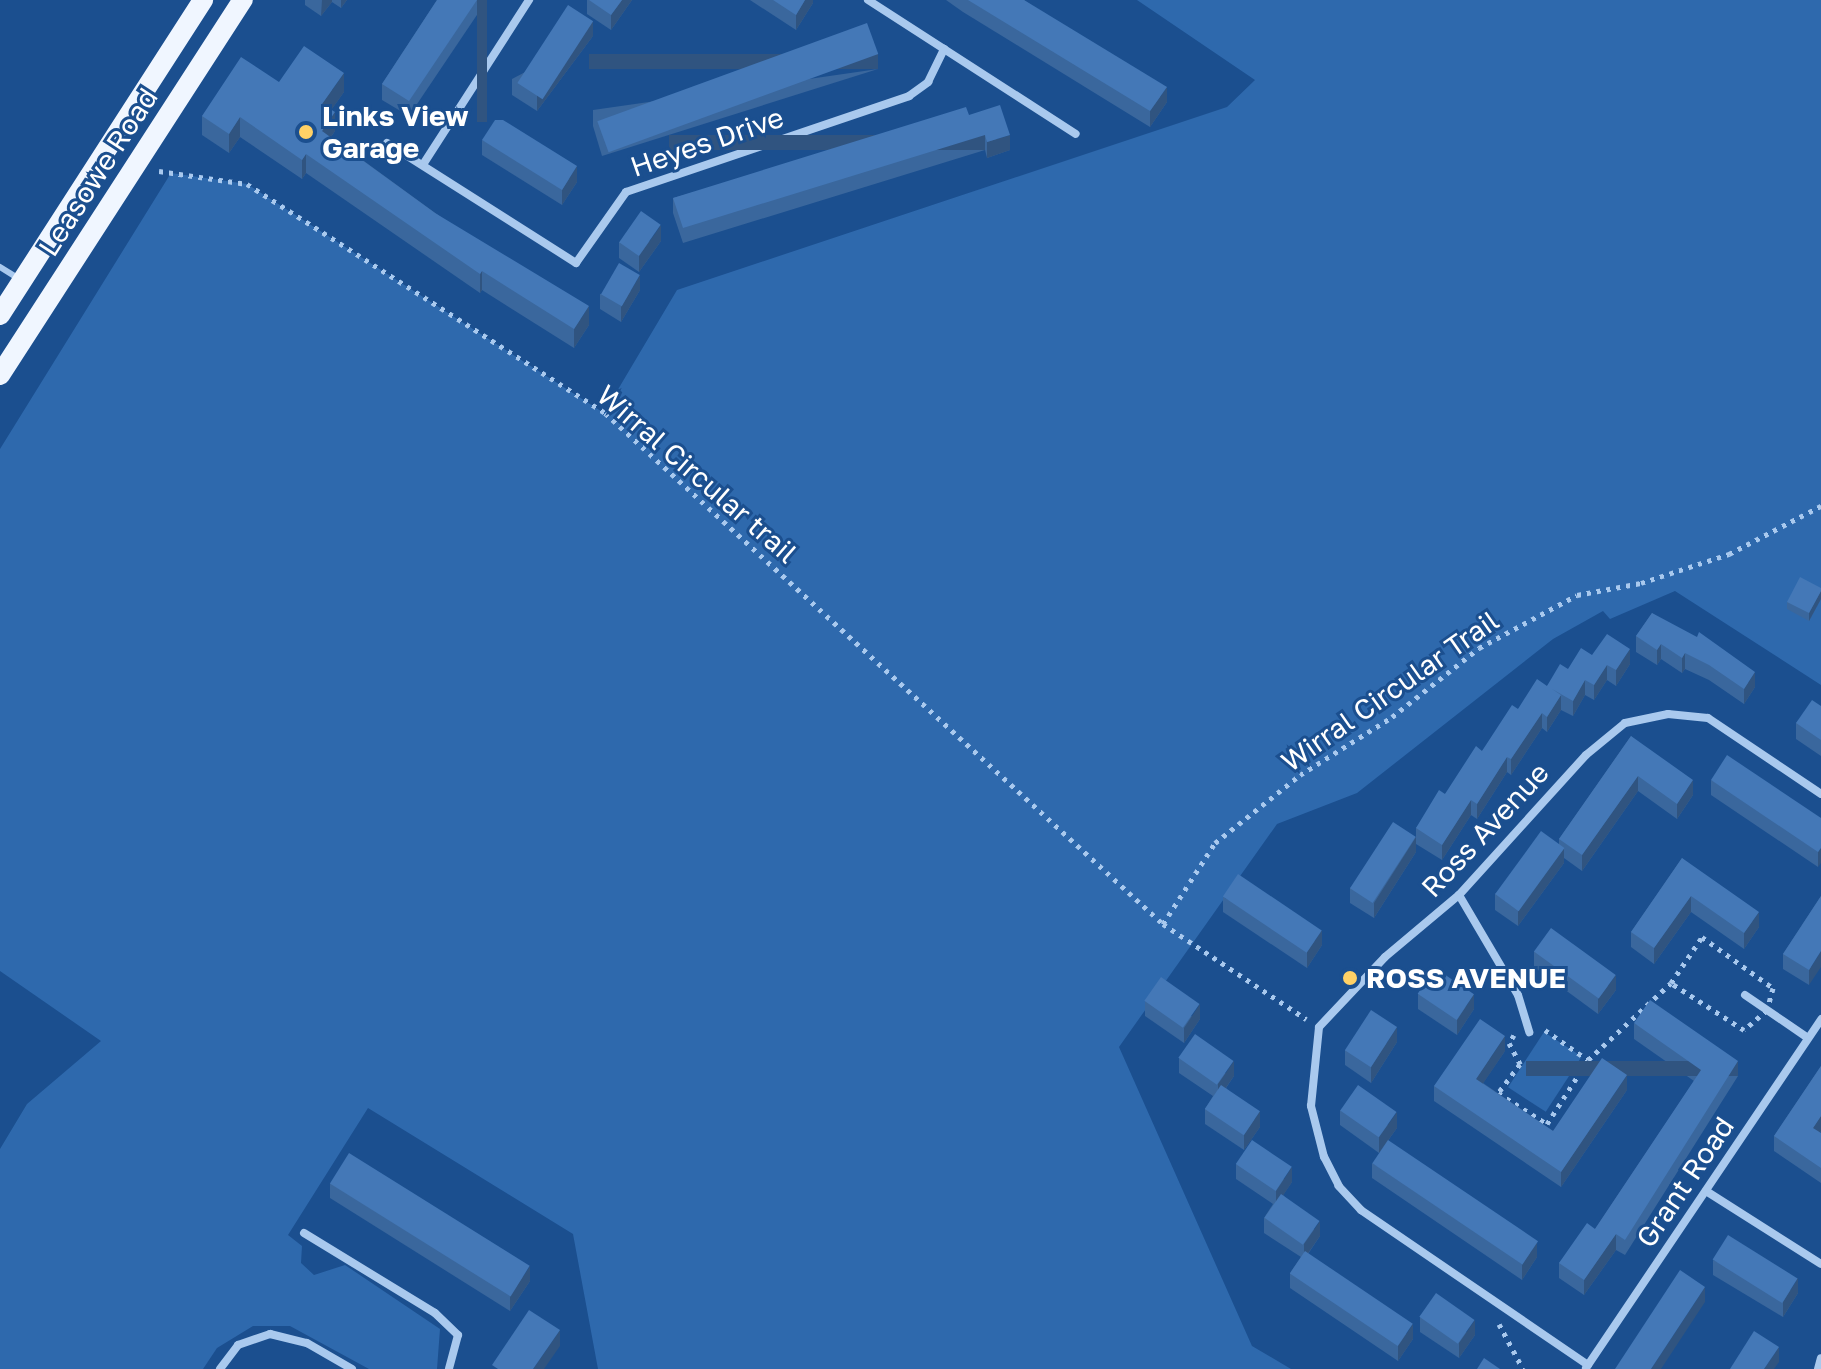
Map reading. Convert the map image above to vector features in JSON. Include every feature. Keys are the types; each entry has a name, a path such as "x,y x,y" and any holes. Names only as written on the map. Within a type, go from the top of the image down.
{"main road":[{"name":"Leasowe Road","path":"0,315 203,0"},
{"name":"Leasowe Road","path":"0,375 243,0"}],"street":[{"path":"387,143 424,163 529,0"},
{"path":"868,0 1076,134"},
{"name":"Heyes Drive","path":"424,163 576,263 626,192 888,106 928,82 944,49"},
{"name":"Ross Avenue","path":"1319,1027 1385,957 1459,895 1534,807 1625,723 1668,714 1708,718 1821,794"},
{"path":"1459,895 1518,995 1529,1032"},
{"path":"1745,995 1808,1038"},
{"name":"Grant Road","path":"1587,1367 1821,1019"},
{"path":"1319,1027 1311,1106 1324,1157 1339,1186 1361,1210 1587,1367"},
{"path":"1706,1191 1821,1264"},
{"path":"304,1233 435,1313 458,1335 449,1369"},
{"path":"220,1369 238,1345 270,1334 307,1343 352,1369"},
{"path":"1818,1369 1821,1358"}],"lane":[{"path":"0,267 22,281"}],"path":[{"name":"Wirral Circular trail","path":"134,167 247,184 605,413 1163,924 1319,1027"},
{"name":"Wirral Circular Trail","path":"1163,924 1215,843 1300,775 1392,717 1479,648 1577,595 1641,583 1729,554 1821,506"},
{"path":"1588,1060 1525,1017 1509,1043 1520,1064 1498,1093 1547,1124 1588,1060 1671,983 1702,937 1773,988 1767,1010 1744,1030 1671,983"},
{"path":"1486,1298 1523,1369"}],"shaded area":[{"path":"1137,0 1821,0 1821,685 1675,591 1610,619 1603,611 1553,639 1357,793 1277,824 1119,1047 1252,1346 1291,1369 598,1369 573,1234 368,1108 288,1235 302,1246 301,1263 314,1275 345,1265 440,1329 437,1369 369,1369 290,1326 253,1326 217,1348 203,1369 0,1369 0,1149 27,1104 101,1041 0,971 0,449 171,173 247,184 604,413 677,290 1227,107 1255,80"},
{"path":"1544,1032 1582,1057 1546,1112 1508,1087"}],"building":[{"path":"437,0 477,0 409,101 382,84"},
{"path":"589,0 622,0 611,15"},
{"path":"773,0 805,0 796,15"},
{"path":"968,0 1024,0 1167,87 1150,111"},
{"path":"568,5 593,21 543,99 517,83"},
{"path":"867,23 878,54 609,152 597,121"},
{"path":"304,46 344,73 322,104 335,112 322,131 435,213 589,306 574,329 482,271 480,274 306,154 302,160 240,117 229,134 202,116 241,57 279,82"},
{"path":"1000,105 1010,135 987,142 985,135 683,228 673,198 966,107 969,115"},
{"path":"495,120 503,120 577,166 562,190 482,140"},
{"path":"641,211 661,225 639,256 619,242"},
{"path":"619,263 640,275 622,306 601,294"},
{"path":"1800,577 1821,588 1809,613 1787,602"},
{"path":"1652,613 1697,637 1699,632 1755,672 1744,689 1685,653 1682,658 1661,644 1657,650 1636,636"},
{"path":"1607,634 1630,649 1616,670 1607,665 1594,685 1585,680 1573,701 1552,689 1561,695 1547,717 1542,713 1511,759 1507,757 1477,804 1471,800 1442,845 1416,828 1439,790 1445,794 1476,746 1482,751 1512,705 1518,709 1537,679 1547,686 1560,664 1568,669 1581,648 1592,655"},
{"path":"1812,700 1821,706 1821,740 1796,723"},
{"path":"1631,736 1693,780 1677,804 1638,776 1582,855 1559,839"},
{"path":"1727,755 1821,818 1821,848 1818,852 1711,780"},
{"path":"1393,822 1416,837 1373,903 1350,888"},
{"path":"1541,831 1564,848 1519,911 1495,894"},
{"path":"1682,858 1759,912 1744,933 1691,896 1654,948 1631,932"},
{"path":"1238,874 1322,930 1307,953 1223,896"},
{"path":"1821,896 1821,951 1809,970 1783,954"},
{"path":"1551,928 1616,975 1599,998 1534,951"},
{"path":"1435,968 1474,994 1457,1020 1418,994"},
{"path":"1161,977 1200,1004 1183,1028 1144,1001"},
{"path":"1650,1000 1738,1061 1625,1240 1616,1234 1584,1280 1559,1263 1587,1223 1595,1229 1701,1070 1634,1023"},
{"path":"1371,1010 1397,1027 1371,1067 1345,1050"},
{"path":"1480,1019 1505,1036 1476,1079 1553,1131 1602,1058 1627,1075 1561,1172 1434,1086"},
{"path":"1195,1034 1234,1061 1217,1085 1178,1058"},
{"path":"1821,1066 1821,1116 1813,1128 1821,1133 1821,1168 1774,1136"},
{"path":"1221,1085 1260,1111 1244,1135 1205,1109"},
{"path":"1358,1085 1397,1112 1379,1137 1340,1110"},
{"path":"1252,1140 1292,1167 1276,1191 1236,1164"},
{"path":"1388,1140 1538,1241 1522,1264 1372,1163"},
{"path":"349,1153 530,1266 511,1296 330,1184"},
{"path":"1281,1194 1320,1221 1303,1245 1264,1218"},
{"path":"1728,1235 1798,1278 1782,1303 1713,1260"},
{"path":"1305,1251 1413,1324 1398,1346 1290,1273"},
{"path":"1680,1270 1705,1287 1651,1369 1615,1369"},
{"path":"1436,1293 1475,1320 1458,1344 1419,1317"},
{"path":"529,1310 560,1330 533,1369 498,1369 492,1365"},
{"path":"1754,1331 1779,1347 1764,1369 1730,1369"},
{"path":"1484,1358 1500,1369 1477,1369"}],"place":[{"name":"Links View Garage","path":"306,132"},
{"name":"ROSS AVENUE","path":"1350,978"}]}
